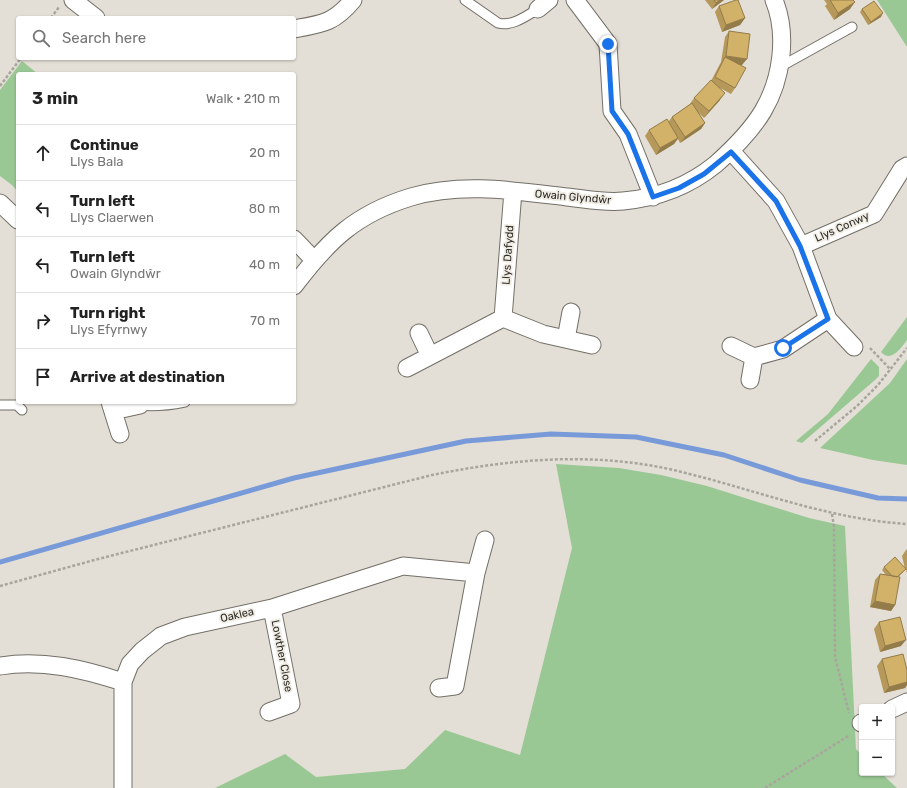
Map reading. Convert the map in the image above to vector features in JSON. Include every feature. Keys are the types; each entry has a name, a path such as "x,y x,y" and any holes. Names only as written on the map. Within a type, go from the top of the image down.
{"street":[{"path":"73,0 93,16"},
{"path":"296,29 323,24 334,19 346,9 353,0"},
{"path":"575,0 608,44 612,111 628,134 653,197"},
{"name":"Owain Glyndŵr","path":"296,283 314,260 339,234 366,215 412,197 440,191 473,188 597,201 622,201 653,197 679,188 704,174 731,152 756,123 767,104 776,79 781,43 781,24 774,0"},
{"path":"731,152 776,201 800,246 828,319 854,347"},
{"name":"Llys Conwy","path":"800,246 874,214 902,169 907,166"},
{"name":"Llys Dafydd","path":"503,318 513,191"},
{"path":"0,203 16,218"},
{"path":"296,241 314,260"},
{"path":"566,339 571,312"},
{"path":"407,368 503,318 543,334 592,345"},
{"path":"731,346 754,357 783,348 828,319"},
{"path":"419,333 430,356"},
{"path":"750,380 754,357"},
{"path":"120,434 111,406 140,405"},
{"path":"449,691 485,540"},
{"name":"Oaklea","path":"123,788 123,682 130,664 142,650 161,636 185,627 272,608 403,566 476,573"},
{"name":"Lowther Close","path":"269,712 293,711 272,608"},
{"path":"0,666 12,664 52,664 90,671 123,682"},
{"path":"895,708 907,702"}],"lane":[{"path":"465,0 498,24 511,23 543,4"},
{"path":"778,68 852,26"},
{"path":"140,405 149,406 176,404"},
{"path":"0,405 17,405 22,410"}],"path":[{"path":"0,86 20,60"},
{"path":"854,347 866,343 891,370"},
{"path":"815,441 857,406 878,385 907,348"},
{"path":"0,586 98,559 432,475 466,468 532,460 601,459 667,469 832,514 869,521 907,524"},
{"path":"832,514 834,527 835,657 849,714 859,721"},
{"path":"765,788 857,731 859,728"}],"green space":[{"path":"877,0 907,0 907,47"},
{"path":"22,61 36,72 16,72 16,190 0,176 0,90"},
{"path":"907,317 907,340 896,353 888,356 885,355 881,352"},
{"path":"871,359 879,367 879,376 802,443 796,441 828,414"},
{"path":"907,359 907,465 873,460 820,448 890,383"},
{"path":"556,464 619,468 661,475 707,486 809,518 845,526 856,749 859,752 859,776 884,776 897,788 215,788 285,754 316,777 405,769 445,730 520,755 572,548"}],"building":[{"path":"738,0 745,18 726,25 719,6"},
{"path":"830,0 853,0 855,2 838,13"},
{"path":"874,1 883,13 871,22 862,9"},
{"path":"729,31 750,34 747,59 726,56"},
{"path":"725,57 746,68 735,88 715,77"},
{"path":"711,80 725,93 709,111 694,98"},
{"path":"692,103 705,123 685,137 672,117"},
{"path":"667,119 678,138 660,148 649,130"},
{"path":"895,557 906,569 897,577 892,576 884,567"},
{"path":"880,574 900,577 895,605 875,601"},
{"path":"900,617 906,640 885,646 879,622"},
{"path":"903,654 907,670 907,682 889,687 882,659"}],"waterway":[{"path":"0,562 294,478 466,441 551,434 636,437 724,455 800,480 878,498 907,499"}],"route":[{"path":"608,44 612,111 628,134 653,197 679,188 704,174 731,152 776,201 800,246 828,319 783,348"}]}
